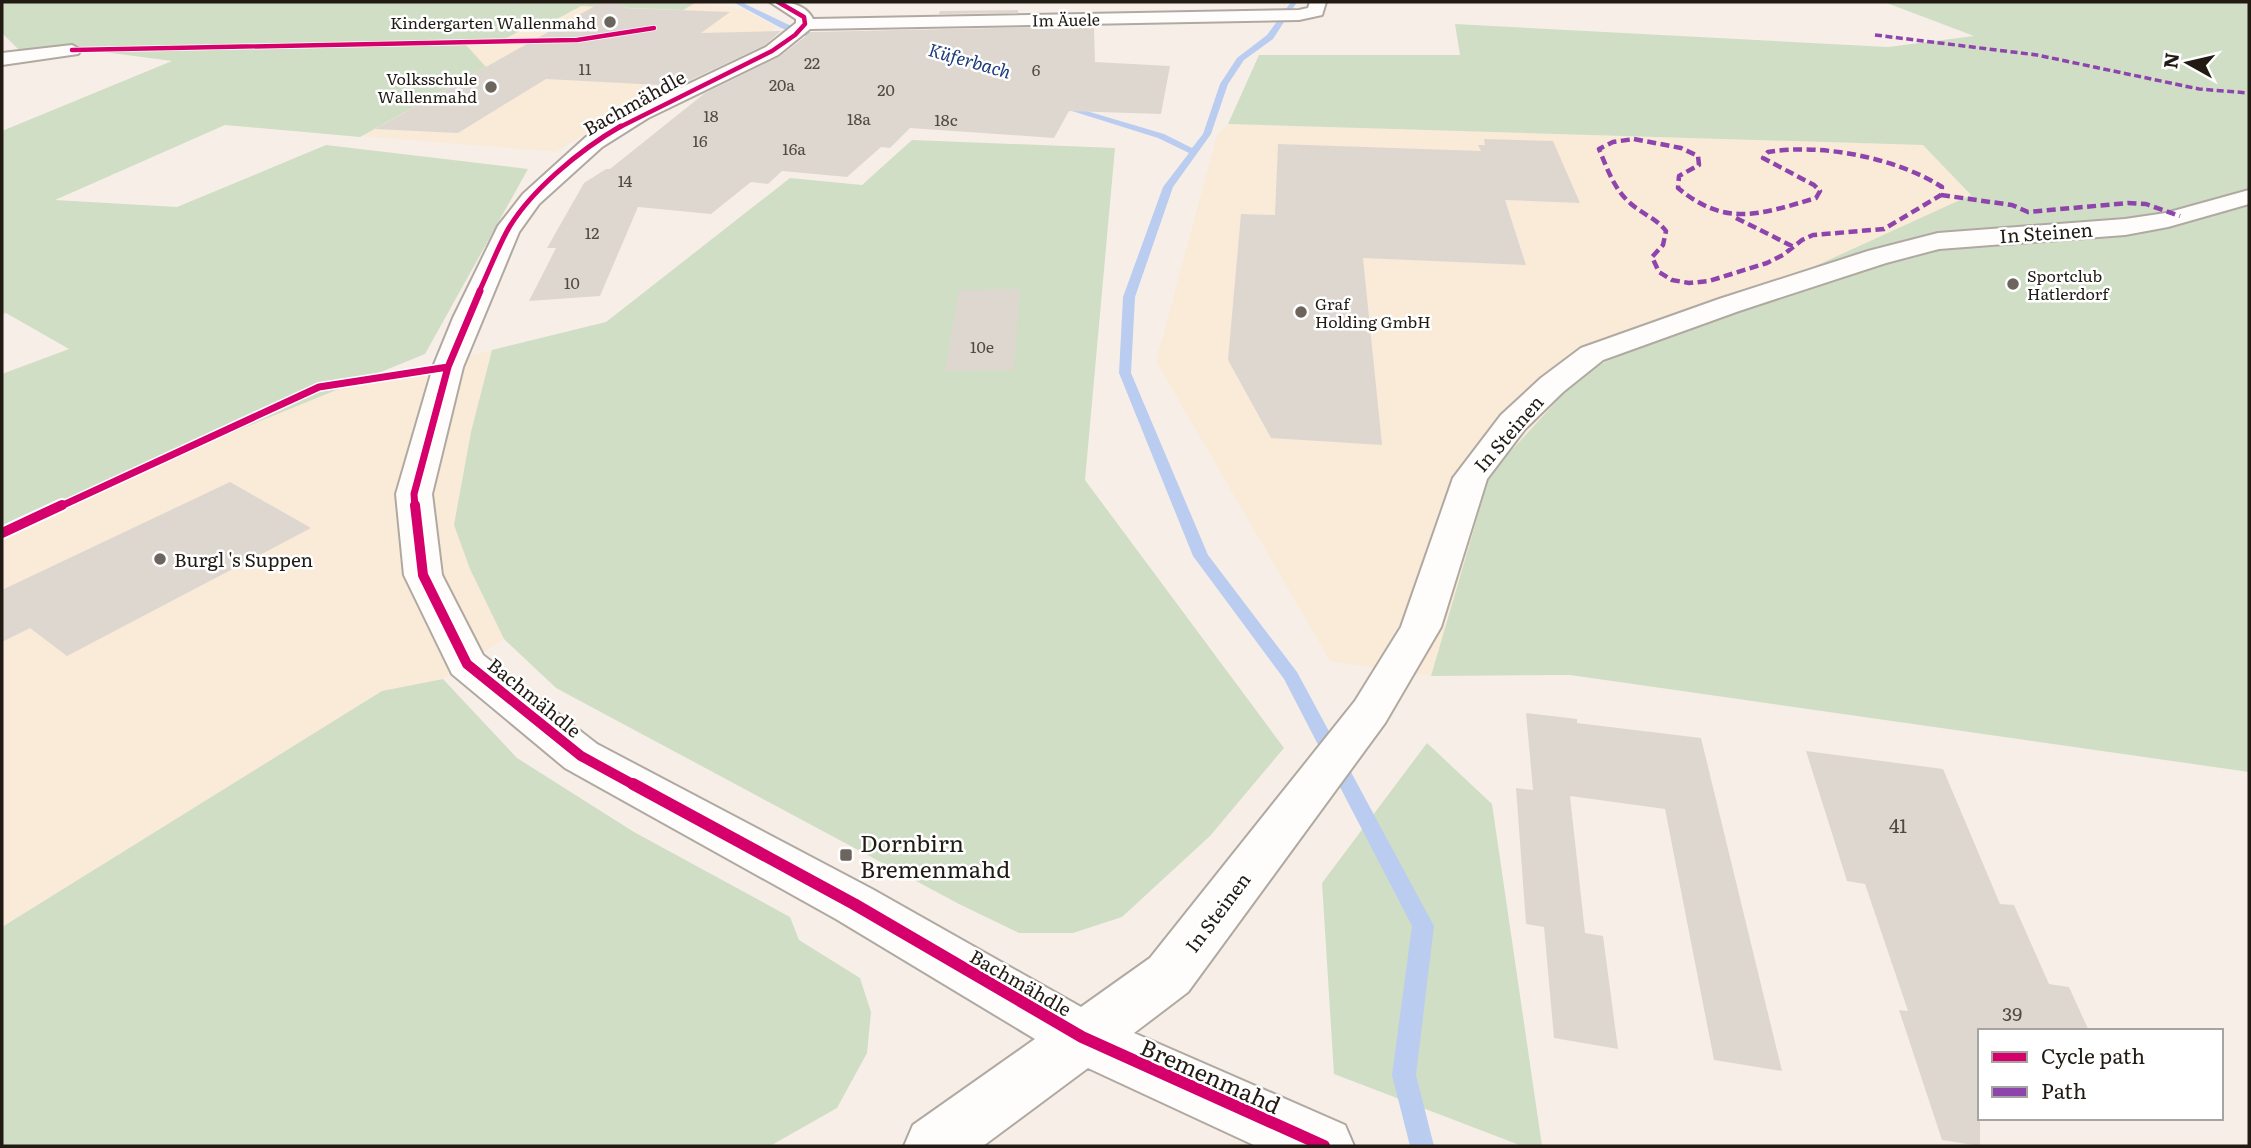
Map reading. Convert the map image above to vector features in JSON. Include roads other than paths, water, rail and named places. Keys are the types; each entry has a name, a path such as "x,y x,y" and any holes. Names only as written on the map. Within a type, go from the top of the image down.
{"street":[{"name":"Im Äuele","path":"799,17 1261,17 1316,12 1318,2"},
{"name":"Bachmähdle","path":"799,17 772,51 641,114 594,142 531,199 507,231 467,318 448,368 414,494 423,575 467,664 581,756 854,904 1082,1037 934,1146"},
{"path":"2,47 10,53 2,59"},
{"path":"2,59 72,50"},
{"name":"In Steinen","path":"1082,1037 1169,975 1370,712 1421,627 1470,478 1513,422 1552,385 1592,355 1729,305 1877,257 1938,241 2125,227 2168,220 2249,197"},
{"name":"Bremenmahd","path":"1082,1037 1324,1146"}],"waterway":[{"name":"Küferbach","path":"736,2 784,26 827,40"},
{"path":"1194,152 1207,134 1224,84 1241,58 1270,37 1294,2"},
{"name":"Küferbach","path":"1060,106 1161,136 1194,152"},
{"path":"1194,152 1168,187 1129,297 1125,373 1201,556 1291,676 1423,926 1404,1075 1422,1146"}],"place":[{"name":"Kindergarten Wallenmahd","path":"610,22"},
{"name":"Volksschule Wallenmahd","path":"491,87"},
{"name":"Sportclub Hatlerdorf","path":"2013,284"},
{"name":"Graf Holding GmbH","path":"1301,312"},
{"name":"Burgl 's Suppen","path":"160,559"},
{"name":"Dornbirn Bremenmahd","path":"846,855"}]}
